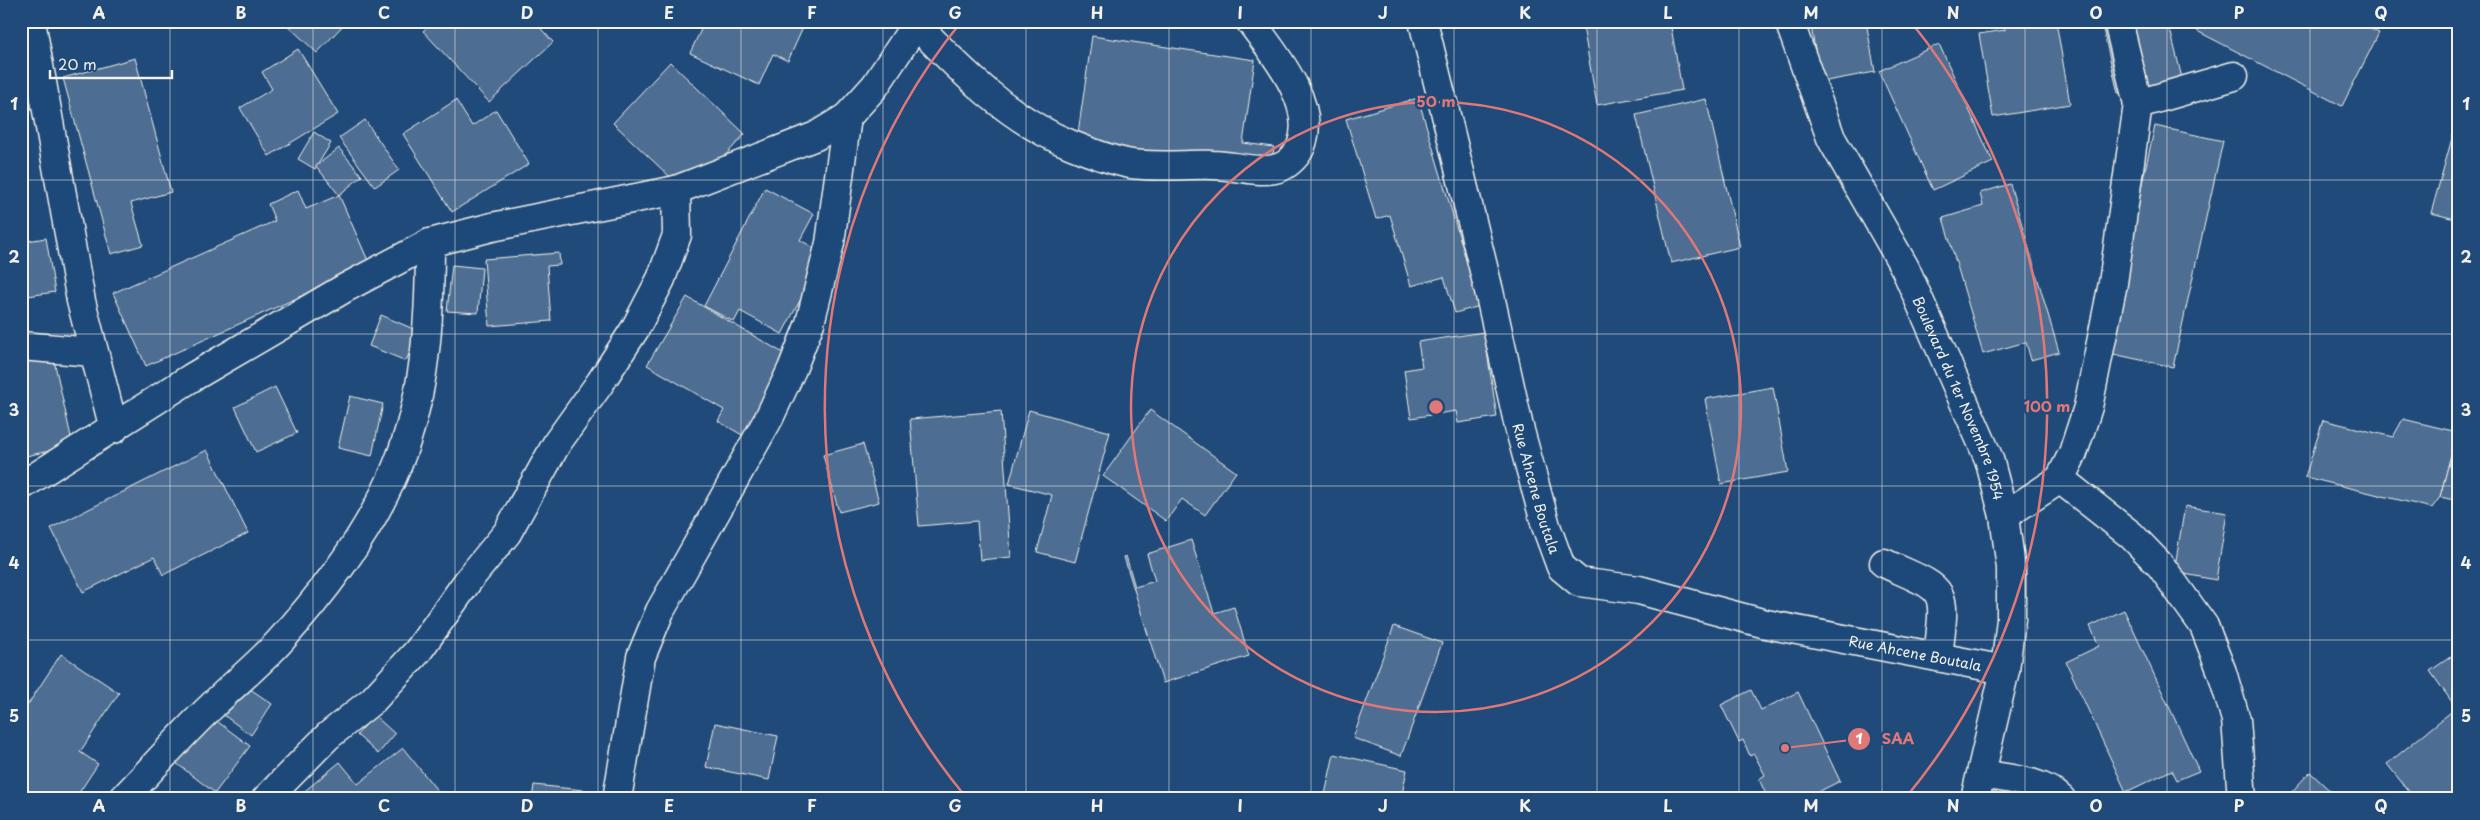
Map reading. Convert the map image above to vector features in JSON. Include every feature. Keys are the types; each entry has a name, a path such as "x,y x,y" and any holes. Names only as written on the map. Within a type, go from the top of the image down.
{"street":[{"path":"31,21 81,301 114,429"},
{"path":"21,486 200,373 345,288 430,243 492,227 676,190 816,136 847,117 875,86 918,23 954,63 1026,122 1071,145 1127,163 1219,165 1268,170 1281,167 1298,153 1304,138 1305,123 1297,92 1250,21"},
{"name":"Rue Ahcene Boutala","path":"1423,21 1489,291 1519,427 1546,526 1561,567 1579,582 1639,590 1766,624 2005,670"},
{"name":"Boulevard du 1er Novembre 1954","path":"1789,21 1831,138 1905,268 1989,459 2004,516 2011,585 2011,619 2005,670 1978,787"},
{"path":"2004,516 2060,479 2073,453 2088,406 2101,352 2113,283 2138,104 2118,21"},
{"path":"2138,104 2234,76"},
{"path":"617,799 641,657 660,611 769,418 792,370 810,323 830,243 847,117"},
{"path":"266,799 328,736 373,700 411,658 470,578 507,533 557,443 625,344 661,279 676,235 676,190"},
{"path":"123,799 212,706 280,641 328,584 374,516 398,466 408,433 422,369 430,302 430,243"},
{"path":"21,346 93,352"},
{"path":"2060,479 2131,535 2161,566 2204,626 2222,672 2236,720 2242,799"},
{"path":"1884,563 1930,583 1937,590 1943,607 1938,657"},
{"path":"1978,787 2036,784 2052,790 2061,799"}],"building":[{"path":"283,21 347,21 317,53"},
{"path":"434,21 534,21 553,42 489,102 423,31"},
{"path":"705,21 806,21 788,61 773,54 759,85 690,53"},
{"path":"1582,21 1670,21 1682,90 1597,105"},
{"path":"1810,21 1866,21 1875,72 1821,82"},
{"path":"2004,21 2056,21 2070,104 1993,117 1979,34 2005,30"},
{"path":"2101,21 2168,21 2182,78 2118,93"},
{"path":"2202,21 2355,21 2379,33 2342,106 2197,31"},
{"path":"1092,36 1255,60 1243,143 1274,147 1270,176 1076,147"},
{"path":"1939,44 1993,162 1933,190 1879,71"},
{"path":"298,49 338,114 269,156 240,108 272,89 262,72"},
{"path":"135,58 171,192 131,203 143,245 111,254 63,78"},
{"path":"670,62 745,134 689,195 613,123"},
{"path":"1418,98 1480,306 1455,313 1444,277 1411,286 1390,215 1376,219 1346,119"},
{"path":"1706,99 1740,247 1671,263 1636,115"},
{"path":"456,100 472,126 496,110 529,164 452,212 403,134"},
{"path":"365,120 399,170 375,187 339,138"},
{"path":"2456,124 2459,125 2459,220 2431,213"},
{"path":"2155,126 2223,141 2173,367 2104,352"},
{"path":"314,132 331,143 315,169 298,159"},
{"path":"339,148 362,176 339,195 316,166"},
{"path":"2010,184 2059,352 2031,360 2026,342 1983,354 1943,218 1983,206 1980,193"},
{"path":"765,188 814,214 800,240 825,254 782,334 740,311 734,322 704,306"},
{"path":"298,190 306,209 339,195 370,265 146,366 113,293 275,221 268,204"},
{"path":"46,238 55,292 21,297 21,242"},
{"path":"559,253 560,265 547,266 551,321 489,326 484,259"},
{"path":"452,265 482,268 478,313 447,311"},
{"path":"687,297 802,364 756,443 718,421 724,410 647,365"},
{"path":"381,315 418,331 406,361 369,346"},
{"path":"1484,332 1497,417 1458,423 1456,411 1411,418 1404,370 1422,367 1418,342"},
{"path":"50,342 73,446 21,457 21,348"},
{"path":"275,387 297,433 256,452 235,407"},
{"path":"1773,387 1788,472 1721,484 1705,399"},
{"path":"350,396 383,404 372,456 338,448"},
{"path":"1029,410 1110,432 1075,562 1037,552 1052,495 1009,484"},
{"path":"1150,410 1236,472 1205,515 1182,499 1166,521 1103,476"},
{"path":"1001,411 1011,557 980,560 977,521 919,526 910,419"},
{"path":"2403,419 2457,432 2440,497 2432,508 2305,477 2323,420 2393,437"},
{"path":"2457,432 2459,432 2459,501 2440,497"},
{"path":"863,444 879,502 839,512 823,455"},
{"path":"207,450 248,533 163,575 154,557 83,592 51,528"},
{"path":"2185,506 2227,513 2216,580 2174,572"},
{"path":"1191,540 1214,613 1234,607 1249,656 1163,683 1124,557 1126,556 1135,587 1155,581 1147,554"},
{"path":"2124,610 2199,771 2177,780 2172,770 2126,792 2066,662 2099,646 2090,626"},
{"path":"1394,626 1442,643 1401,756 1353,738"},
{"path":"2459,651 2459,712 2430,671"},
{"path":"61,654 119,693 80,752 98,764 75,799 21,799 21,715"},
{"path":"243,684 272,704 251,735 222,714"},
{"path":"1751,690 1761,710 1798,692 1840,781 1804,799 1768,799 1759,779 1765,775 1754,754 1750,756 1743,740 1739,742 1721,705"},
{"path":"2451,712 2459,722 2459,799 2452,793 2445,799 2415,799 2387,764"},
{"path":"374,715 395,734 378,754 357,735"},
{"path":"210,716 250,746 215,793 176,763"},
{"path":"715,723 778,736 769,780 706,767"},
{"path":"403,748 444,799 295,799 340,762 358,784"},
{"path":"1334,754 1407,770 1401,799 1324,799"},
{"path":"2310,772 2339,799 2285,799"},
{"path":"534,785 603,792 603,799 532,799"}],"place":[{"name":"SAA","path":"1785,748"}]}
